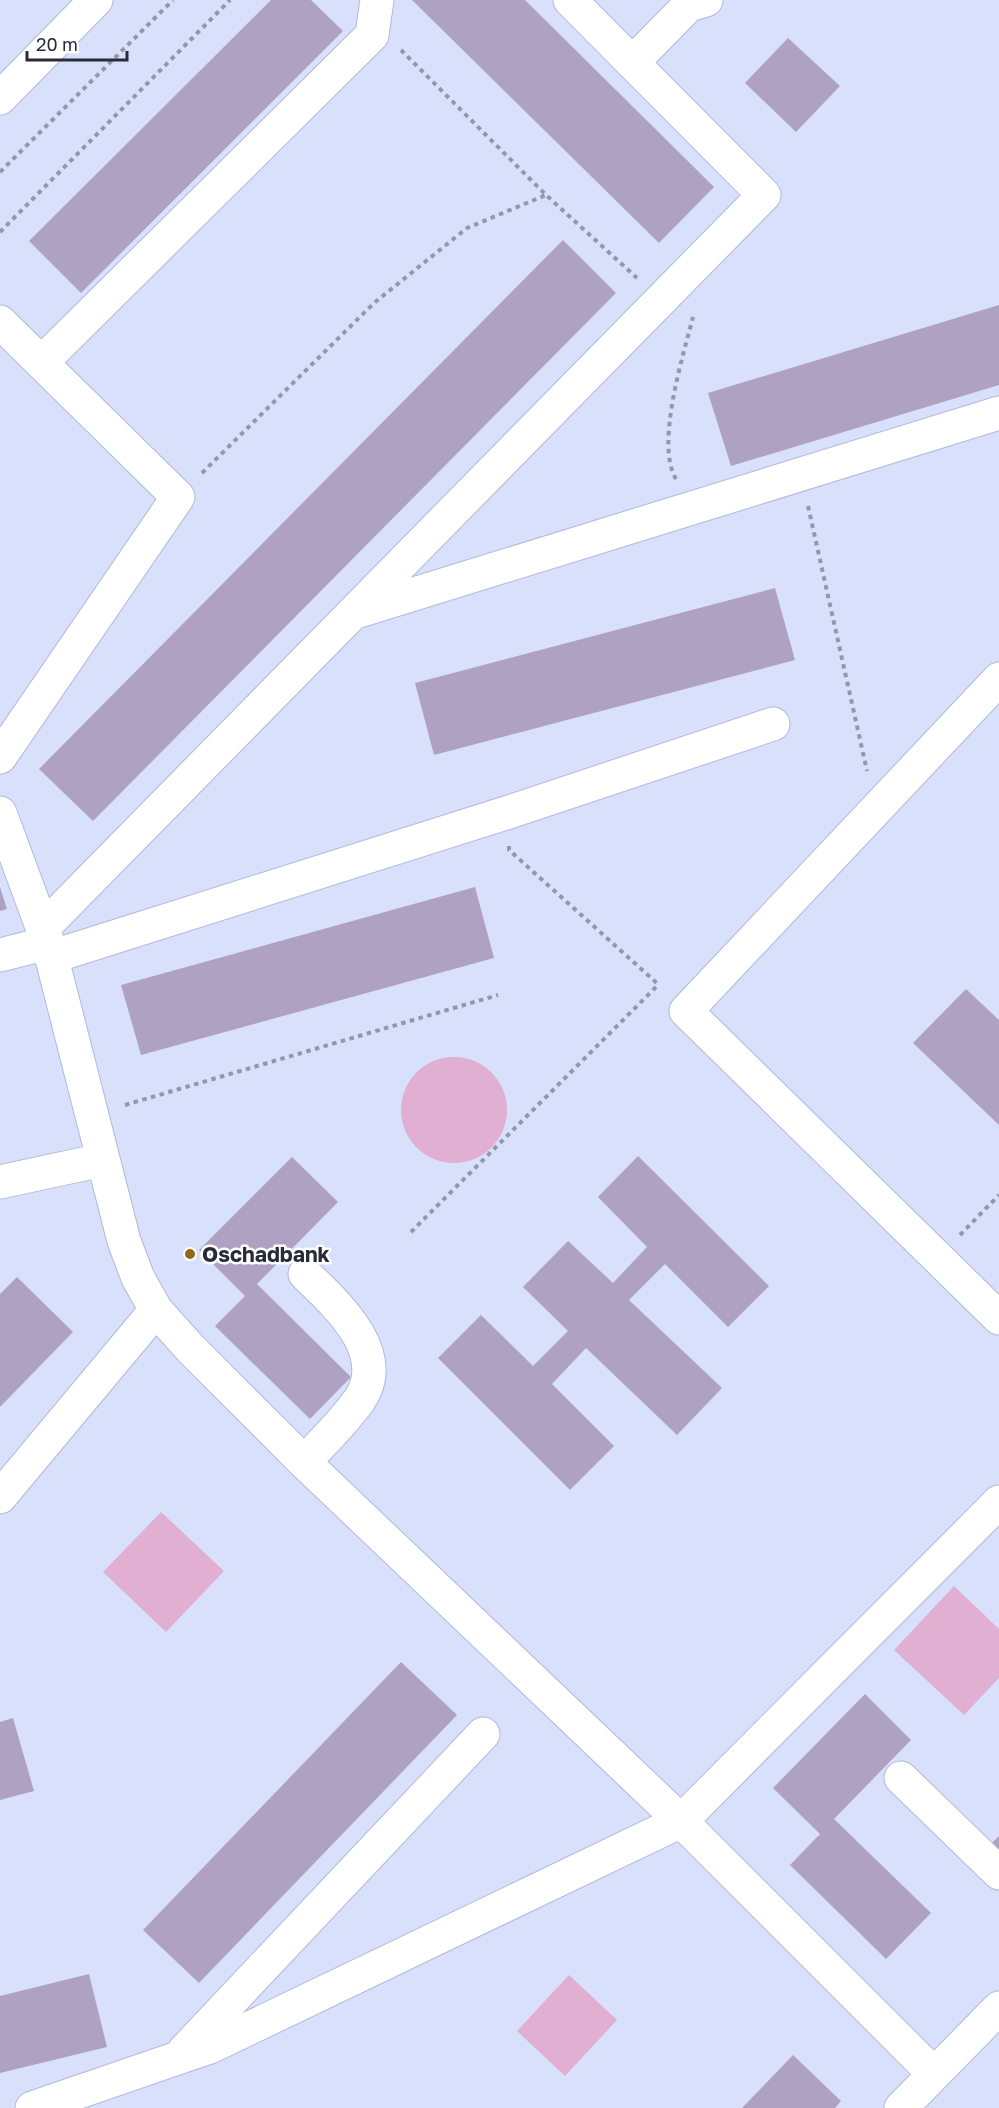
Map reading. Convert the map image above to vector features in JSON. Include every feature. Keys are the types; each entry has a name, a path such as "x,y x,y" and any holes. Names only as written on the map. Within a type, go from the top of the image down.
{"street":[{"path":"0,98 96,0"},
{"path":"47,943 356,612 764,195 570,0"},
{"path":"632,63 689,5 706,0"},
{"path":"42,361 372,35 376,12"},
{"path":"0,321 178,497 0,757"},
{"path":"356,612 999,413"},
{"path":"999,679 686,1011 999,1318"},
{"path":"0,955 506,813 773,724"},
{"path":"0,813 47,943 124,1241 138,1278 156,1310 190,1348 304,1462 681,1821 934,2074"},
{"path":"0,1182 102,1160"},
{"path":"304,1462 361,1397 368,1377 367,1356 357,1330 344,1311 305,1274"},
{"path":"0,1497 156,1310"},
{"path":"32,2108 210,2047 681,1821 999,1502"},
{"path":"178,2057 483,1734"},
{"path":"901,1778 999,1873"},
{"path":"901,2108 999,2008"}],"path":[{"path":"0,172 173,0"},
{"path":"0,232 230,0"},
{"path":"376,12 546,195 662,301"},
{"path":"178,497 374,303 466,228 546,195"},
{"path":"693,508 670,469 670,414 695,308"},
{"path":"801,474 876,810"},
{"path":"506,813 509,850 659,984 686,1011"},
{"path":"411,1232 659,984"},
{"path":"91,1115 498,995"},
{"path":"938,1258 999,1195"}],"shaded area":[{"path":"454,1057 474,1061 492,1072 503,1090 507,1110 503,1130 492,1148 474,1159 454,1163 434,1159 416,1148 405,1130 401,1110 405,1090 416,1072 434,1061"},
{"path":"161,1512 224,1571 166,1632 103,1572"},
{"path":"954,1586 999,1629 999,1678 964,1715 894,1650"},
{"path":"569,1975 617,2020 565,2076 517,2031"}],"building":[{"path":"271,0 311,0 343,31 81,293 29,241"},
{"path":"412,0 525,0 714,187 659,243"},
{"path":"788,38 840,86 796,132 745,83"},
{"path":"563,240 616,293 93,821 39,769"},
{"path":"999,305 999,385 731,466 708,393"},
{"path":"775,588 795,660 434,755 415,683"},
{"path":"0,887 7,909 0,911"},
{"path":"475,887 494,958 141,1055 121,985"},
{"path":"966,989 999,1020 999,1125 913,1043"},
{"path":"638,1156 769,1286 728,1327 665,1264 629,1300 722,1388 677,1435 586,1348 552,1384 614,1446 570,1490 438,1358 481,1315 533,1366 568,1331 523,1287 568,1241 613,1283 647,1247 598,1197"},
{"path":"292,1157 338,1202 257,1284 351,1377 310,1419 215,1326 245,1296 199,1250"},
{"path":"17,1277 73,1332 0,1407 0,1294"},
{"path":"401,1662 457,1715 199,1983 143,1930"},
{"path":"865,1694 911,1740 834,1819 931,1913 886,1959 790,1865 820,1834 773,1788"},
{"path":"13,1718 34,1791 0,1800 0,1722"},
{"path":"999,1836 999,1863 985,1850"},
{"path":"89,1974 107,2047 0,2073 0,1996"},
{"path":"793,2055 841,2101 835,2108 742,2108"}],"place":[{"name":"Oschadbank","path":"190,1254"}]}
